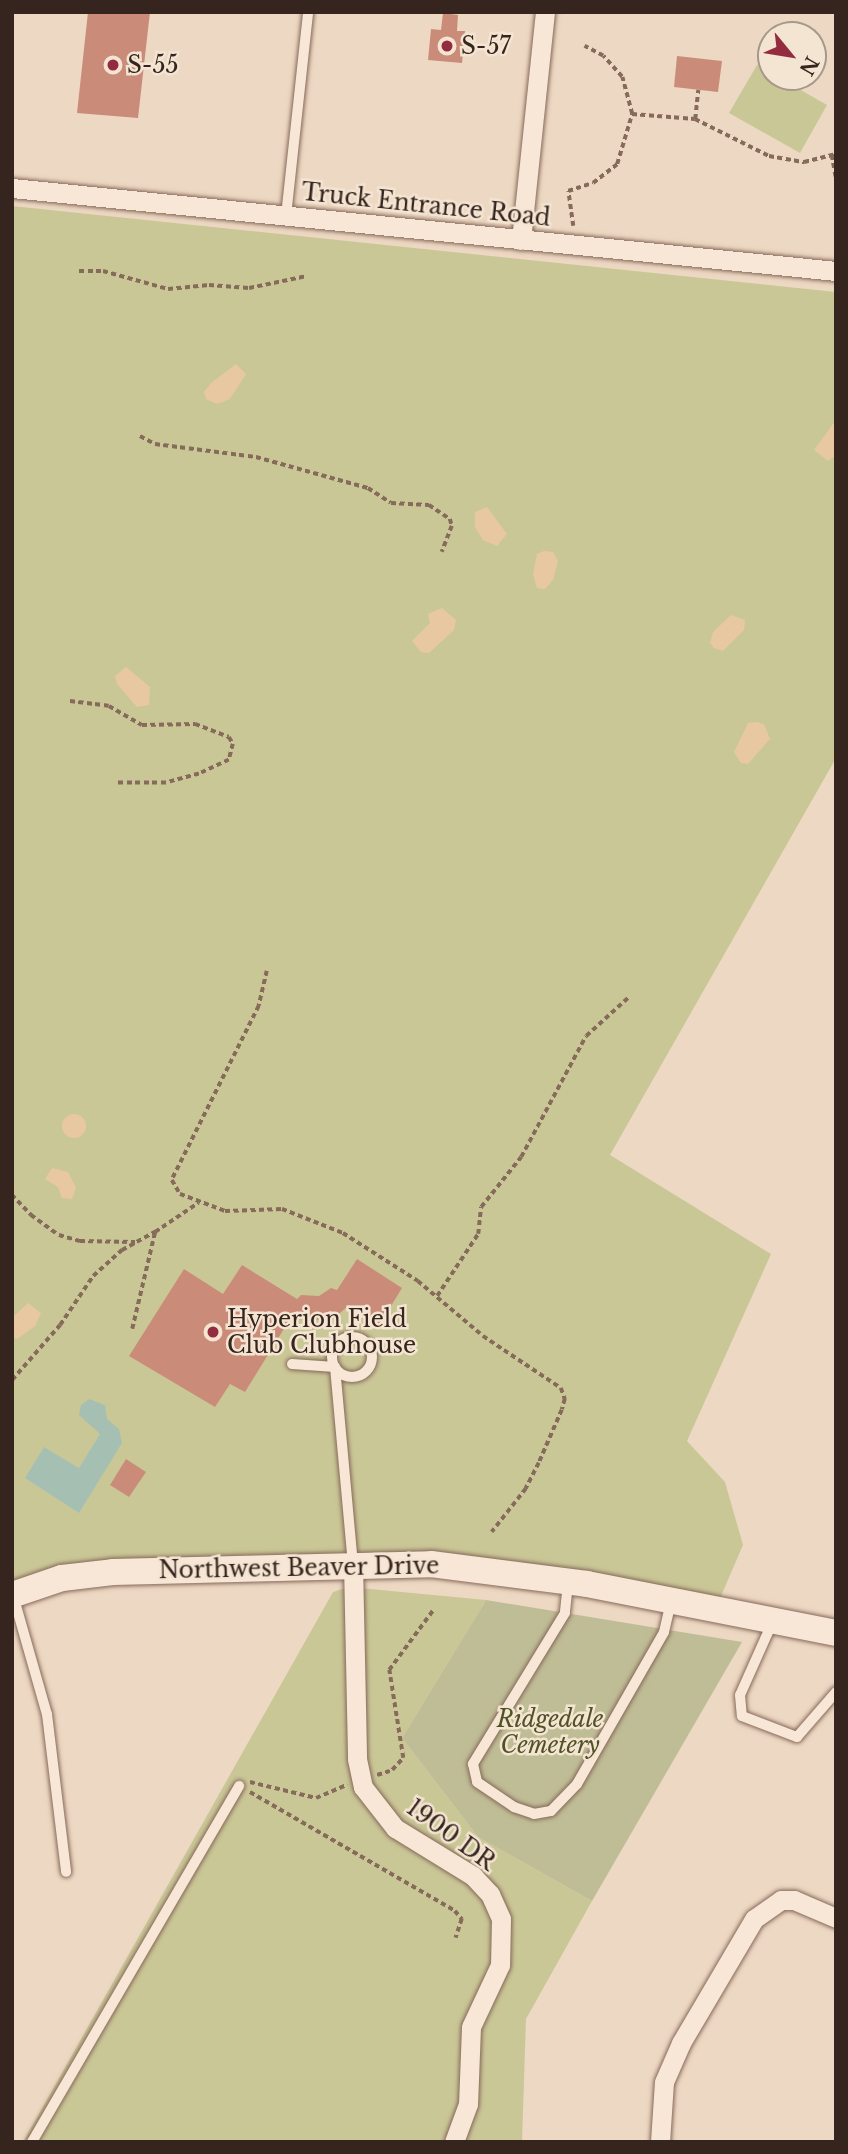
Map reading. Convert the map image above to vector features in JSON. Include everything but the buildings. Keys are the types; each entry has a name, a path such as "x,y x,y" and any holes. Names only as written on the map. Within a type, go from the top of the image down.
{"main road":[{"name":"Northwest Beaver Drive","path":"13,1595 62,1578 113,1573 353,1563 431,1564 568,1583 836,1633"}],"street":[{"path":"521,240 545,12"},
{"name":"Truck Entrance Road","path":"12,188 836,271"},
{"name":"1900 DR","path":"353,1563 357,1759 363,1787 395,1828 473,1876 490,1894 501,1919 500,1965 471,2027 468,2104 454,2142"},
{"path":"660,2142 664,2082 710,1993 754,1919 765,1907 794,1900 836,1918"}],"lane":[{"path":"286,216 308,12"},
{"path":"292,1364 335,1367 345,1376 363,1374 372,1359 369,1346 359,1338 342,1339 333,1350 335,1367 353,1563"},
{"path":"568,1583 565,1613 473,1765 477,1783 534,1814 551,1811 577,1784 664,1632 671,1601"},
{"path":"13,1595 47,1714 66,1872"},
{"path":"774,1621 740,1695 742,1716 797,1737 836,1692"},
{"path":"32,2142 239,1786"}],"path":[{"path":"574,229 568,191 593,183 617,163 632,114 622,78 603,56 584,46"},
{"path":"695,119 698,90"},
{"path":"632,114 695,119 769,156 804,162 834,155 836,177"},
{"path":"79,271 103,271 168,289 209,285 249,288 307,276"},
{"path":"140,436 155,444 256,457 291,471 368,488 391,503 429,505 450,519 452,526 442,552"},
{"path":"70,701 109,706 142,725 195,724 229,737 233,744 229,760 199,774 166,783 118,783"},
{"path":"267,971 259,1006 172,1180 180,1194 198,1203 225,1211 282,1209 313,1218 344,1233 437,1296 483,1336 555,1383 565,1399 526,1489 492,1532"},
{"path":"437,1296 478,1234 481,1207 521,1157 586,1036 630,996"},
{"path":"12,1195 31,1215 59,1235 112,1244 137,1242"},
{"path":"12,1380 60,1325 93,1276 137,1242 198,1203"},
{"path":"132,1329 155,1232"},
{"path":"239,1786 455,1911 462,1919 456,1938"}],"shaded area":[{"path":"757,65 757,91 802,91 827,105 800,153 729,113"},
{"path":"12,206 836,292 836,758 610,1155 771,1254 687,1441 725,1482 743,1545 718,1603 510,1564 12,1590"},
{"path":"89,1399 105,1405 107,1419 119,1429 122,1443 79,1513 25,1478 44,1447 79,1468 100,1434 79,1415 81,1405"},
{"path":"349,1587 486,1600 402,1738 478,1837 592,1901 526,2019 522,2142 23,2142 333,1592"}],"sand":[{"path":"236,364 246,374 230,399 217,404 206,399 204,392 211,383"},
{"path":"836,420 836,455 828,461 814,450"},
{"path":"487,507 507,534 497,546 483,540 475,527 475,512"},
{"path":"544,551 553,552 558,561 553,580 545,589 537,588 533,574 537,554"},
{"path":"442,608 456,620 454,630 429,653 421,652 412,641 430,623 428,614"},
{"path":"731,615 745,620 744,630 723,651 714,648 710,643 713,632"},
{"path":"126,667 150,687 149,705 137,707 117,684 115,676"},
{"path":"748,723 764,724 770,739 748,764 741,763 734,752"},
{"path":"69,1114 79,1114 86,1121 86,1131 79,1138 69,1138 62,1131 62,1121"},
{"path":"52,1168 68,1172 76,1188 72,1199 62,1198 58,1187 45,1179"},
{"path":"28,1303 41,1313 35,1326 17,1339 12,1337 12,1318"}],"green space":[{"name":"Ridgedale Cemetery","path":"486,1600 742,1642 592,1901 478,1837 402,1738"}],"place":[{"name":"S-57","path":"447,46"},
{"name":"S-55","path":"113,65"},
{"name":"Hyperion Field Club Clubhouse","path":"213,1332"}]}
